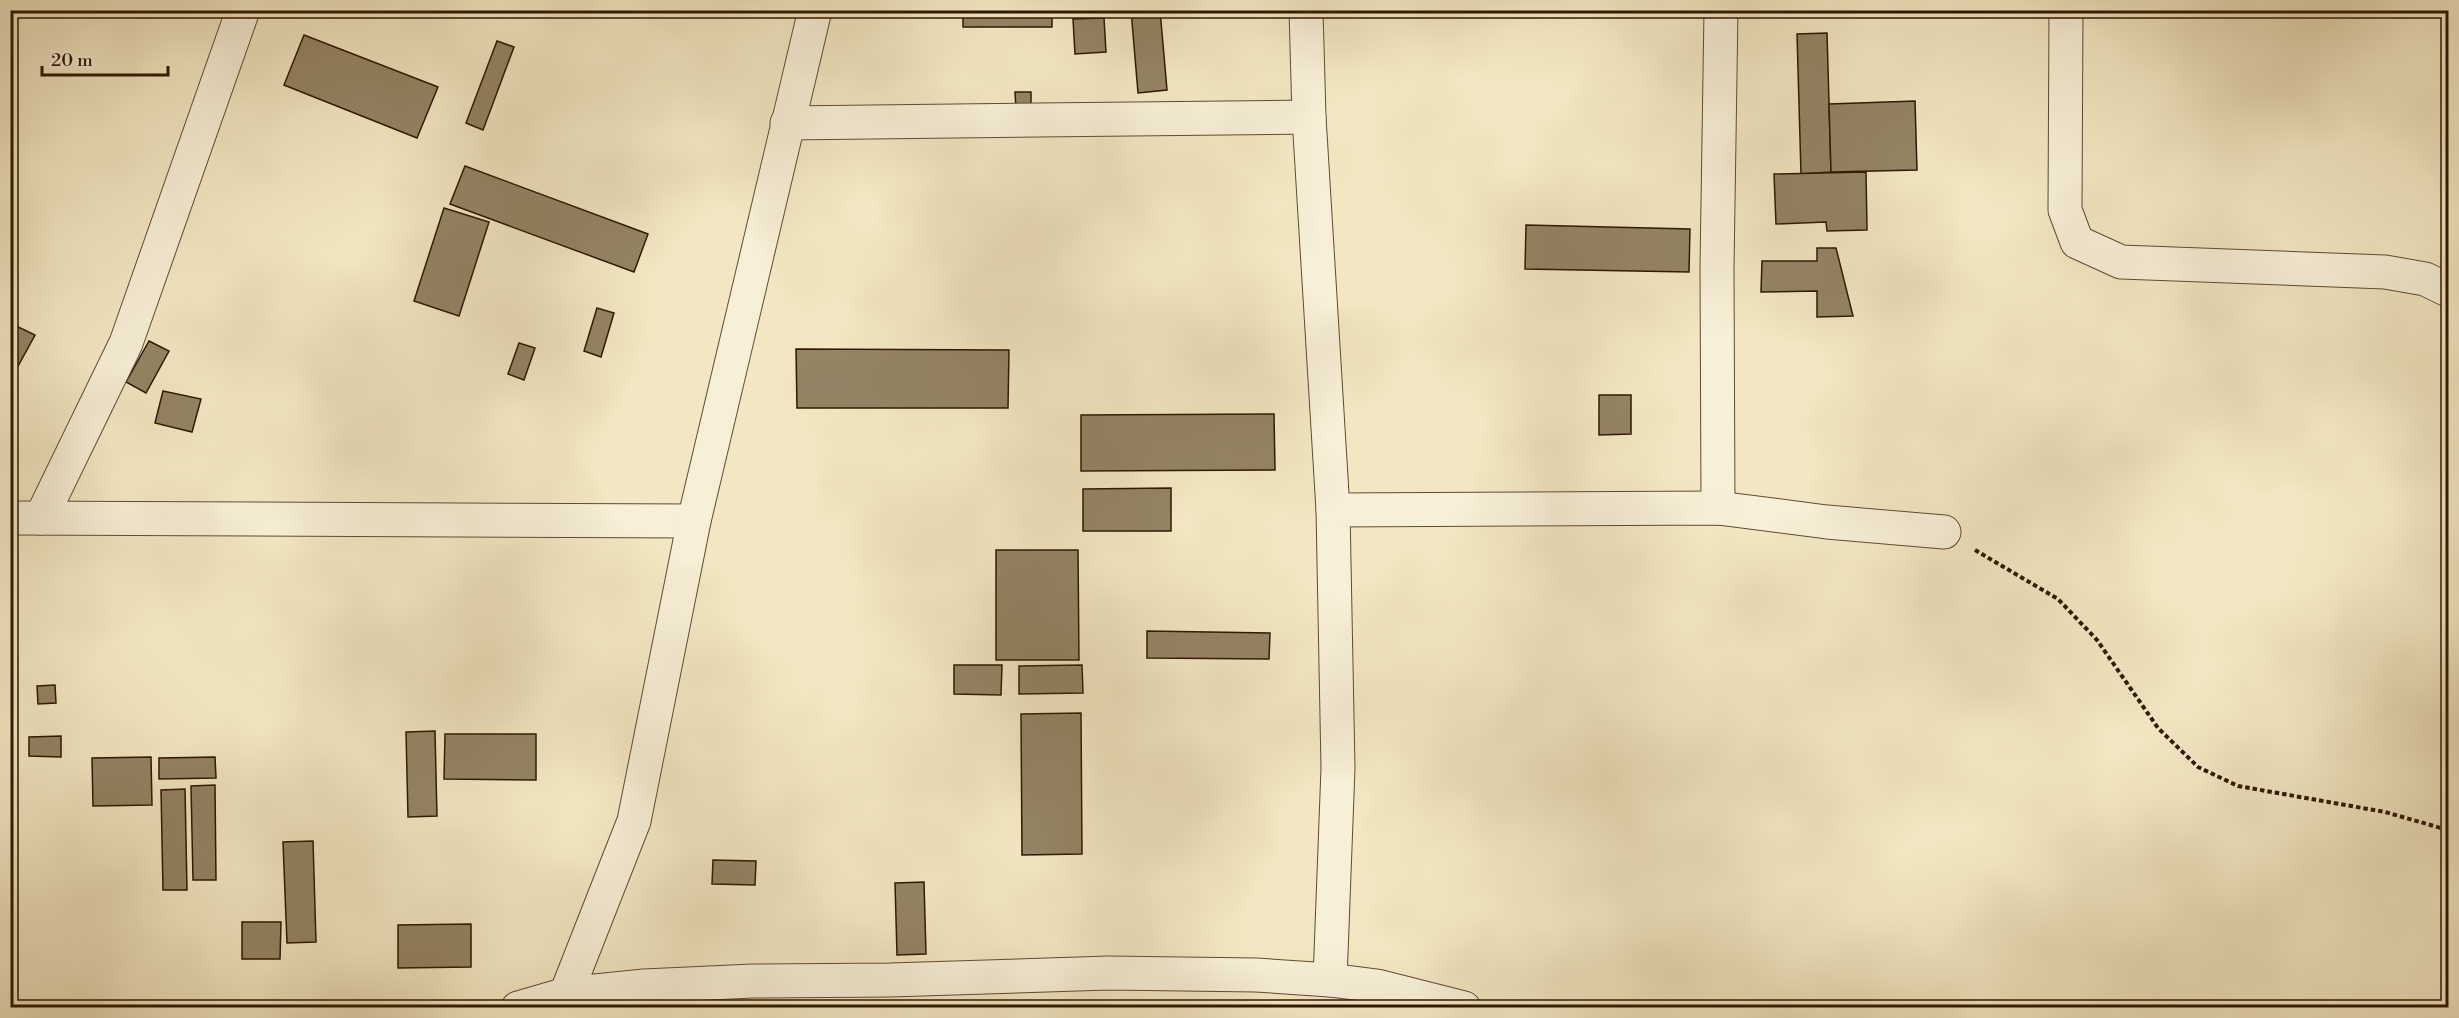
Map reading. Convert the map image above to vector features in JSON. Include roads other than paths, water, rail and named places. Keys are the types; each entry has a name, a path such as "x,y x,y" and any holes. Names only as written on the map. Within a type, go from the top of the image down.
{"street":[{"path":"243,10 126,343 26,518 694,521"},
{"path":"565,1001 634,821 694,521 815,10"},
{"path":"1306,10 1309,117 1333,510 1338,768 1330,980"},
{"path":"1718,508 1717,268 1721,10"},
{"path":"2066,10 2065,210 2077,242 2121,262 2385,272 2425,279 2448,290"},
{"path":"787,123 1309,117"},
{"path":"1333,510 1718,508 1827,522 1944,532"},
{"path":"518,1008 645,986 753,981 890,980 1109,973 1256,975 1330,980 1377,987 1464,1008"}]}
